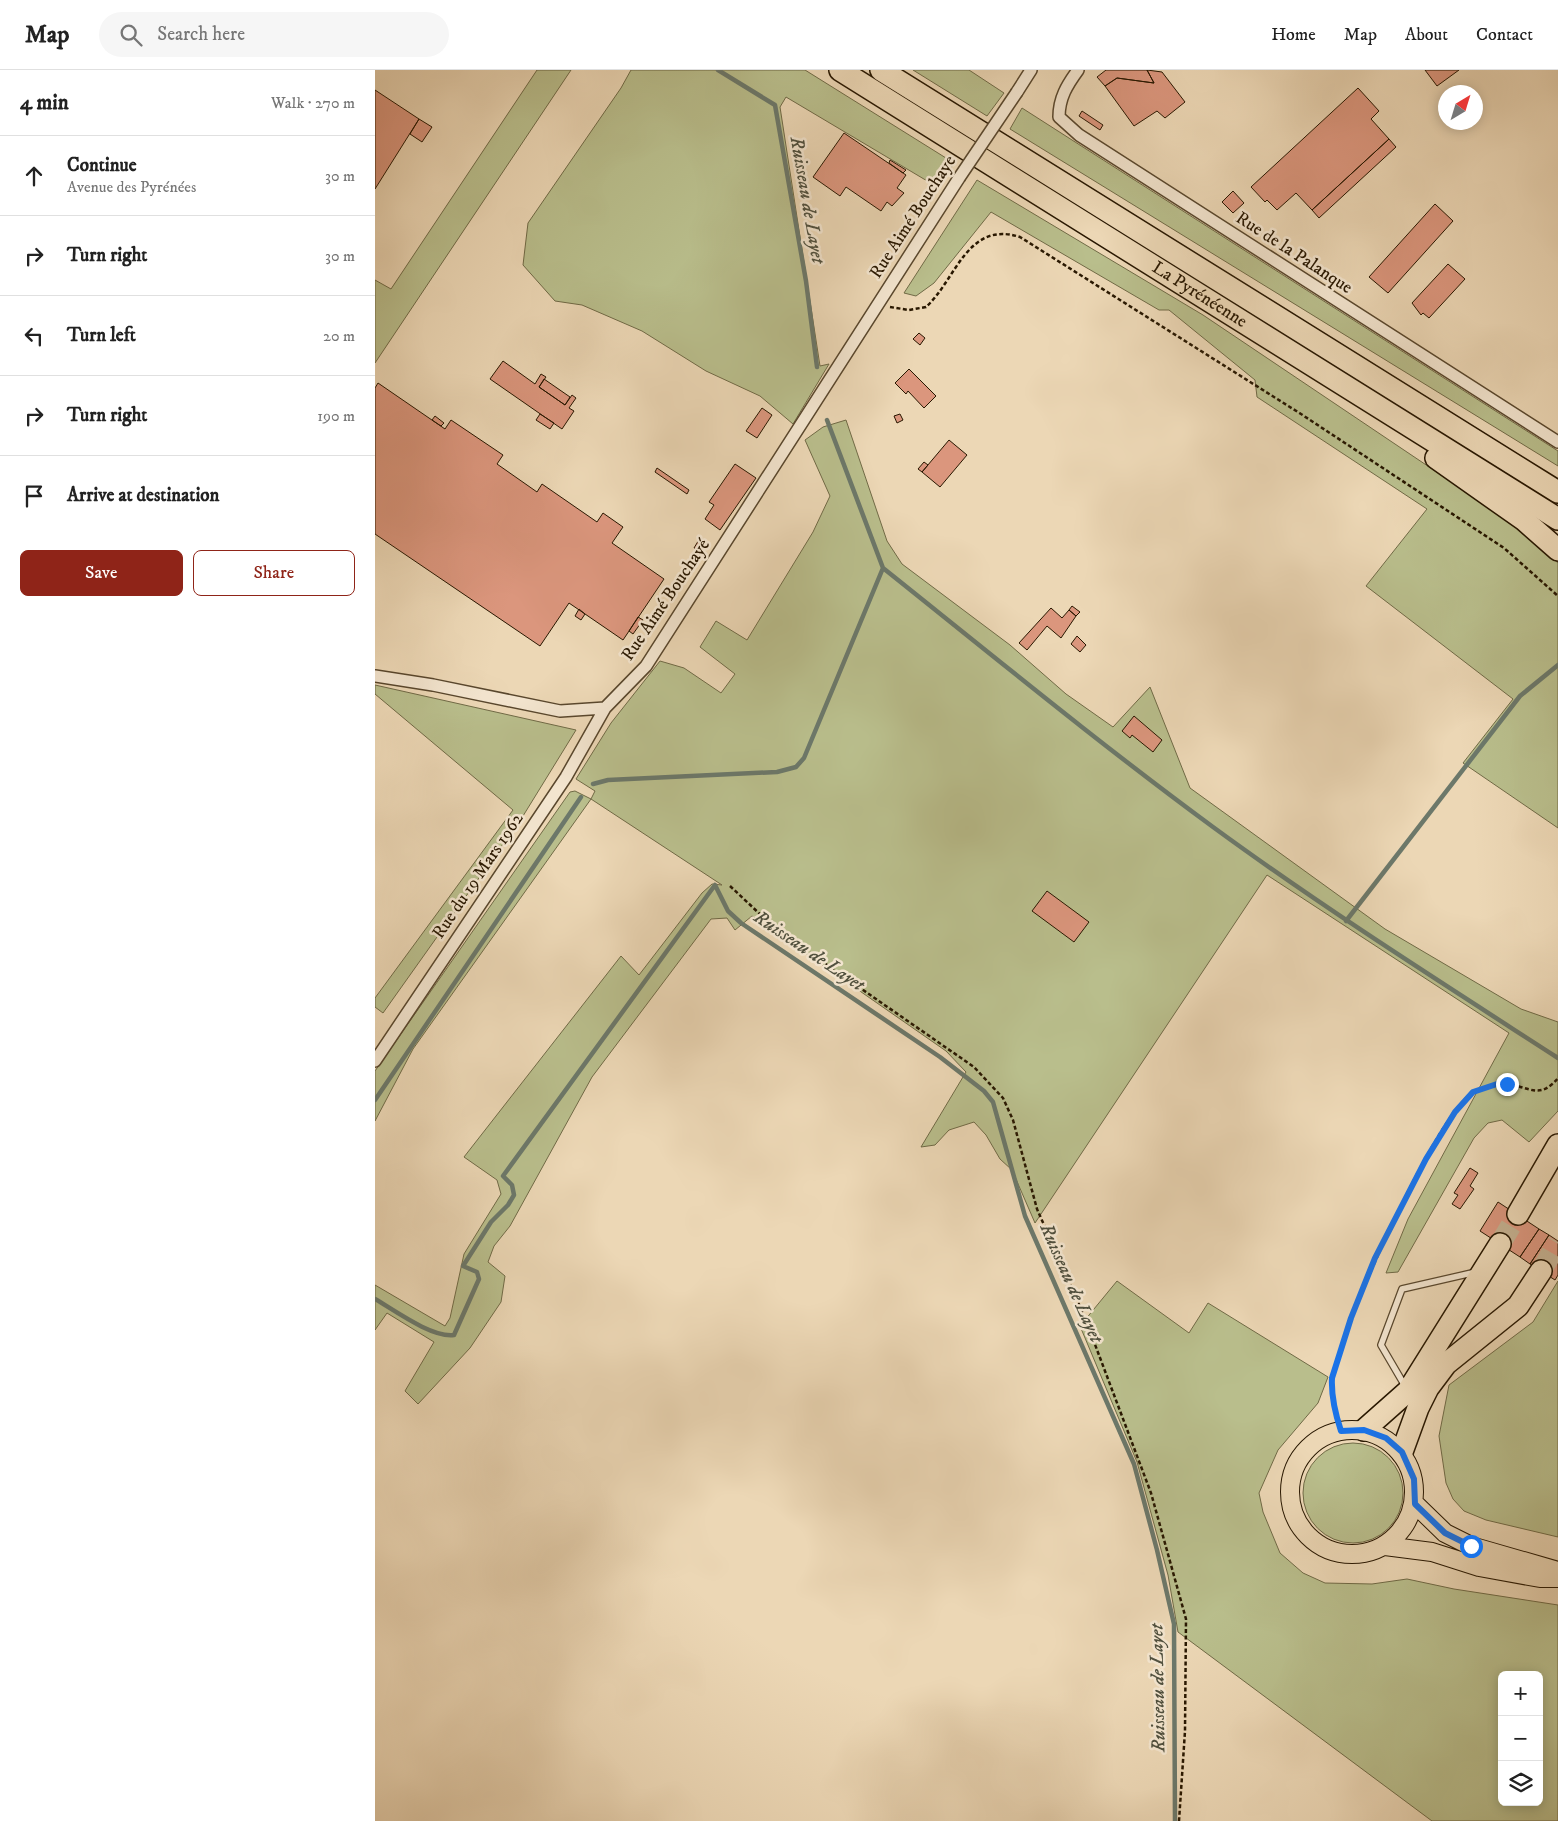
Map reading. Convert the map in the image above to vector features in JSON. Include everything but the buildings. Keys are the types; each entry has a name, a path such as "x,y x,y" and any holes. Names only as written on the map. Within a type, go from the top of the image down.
{"highway":[{"name":"La Pyrénéenne","path":"840,70 1558,519"},
{"name":"La Pyrénéenne","path":"881,70 1558,492"},
{"path":"1392,415 1405,436 1523,520 1558,550"},
{"path":"1518,1214 1558,1146"},
{"path":"1364,1430 1408,1391 1500,1244"},
{"path":"1402,1452 1417,1408 1428,1388 1446,1364 1518,1306 1541,1271"}],"main road":[{"path":"1364,1430 1386,1438 1402,1452 1414,1479 1415,1504 1405,1525 1396,1538 1385,1546 1357,1555 1332,1551 1317,1544 1303,1531 1294,1515 1290,1497 1294,1468 1309,1445 1328,1434 1341,1431 1364,1430"},
{"path":"1415,1504 1445,1533 1471,1546 1558,1572"},
{"path":"1385,1546 1432,1552 1479,1567 1540,1578 1558,1578"}],"street":[{"name":"Rue Aimé Bouchaye","path":"826,385 876,305 1031,70"},
{"name":"Rue de la Palanque","path":"1078,70 1065,88 1059,105 1059,117 1079,134 1558,442"},
{"name":"Rue Aimé Bouchayé","path":"605,708 646,666 826,385"},
{"path":"375,676 433,685 559,711 605,708"},
{"name":"Rue du 19 Mars 1962","path":"375,1061 566,777 605,708"}],"lane":[{"path":"1408,1391 1381,1345 1402,1289 1485,1270"}],"path":[{"path":"876,305 909,310 926,307 967,251 980,240 997,234 1010,234 1020,237 1301,414 1487,538 1542,580 1558,596"},
{"path":"730,886 778,931 974,1067 1003,1098 1013,1120 1037,1209 1085,1318 1151,1493 1186,1618 1185,1731 1179,1821"},
{"path":"1341,1431 1333,1407 1332,1378 1351,1318 1375,1258 1426,1159 1455,1112 1473,1092 1497,1084 1542,1092 1558,1078"}],"green space":[{"path":"537,70 571,70 375,363 375,280 391,289"},
{"path":"631,70 805,70 954,163 939,188 786,97 780,107 820,366 829,364 793,424 760,396 706,371 642,331 582,305 555,301 523,265 528,223 621,88"},
{"path":"913,70 969,70 1004,93 987,116"},
{"path":"1022,108 1558,451 1558,466 1010,129"},
{"path":"977,180 1203,315 1520,528 1558,563 1558,828 1463,763 1513,699 1366,586 1427,509 1257,397 1255,380 1169,310 1159,310 991,212 934,283 916,296 904,293"},
{"path":"846,420 887,541 902,564 1010,645 1066,694 1113,727 1150,687 1190,788 1385,929 1521,1009 1558,1022 1558,1111 1529,1142 1502,1120 1488,1123 1474,1138 1398,1272 1386,1273 1408,1219 1509,1033 1267,875 1035,1223 1012,1170 1000,1159 986,1135 974,1122 949,1130 935,1145 921,1147 966,1072 946,1051 752,916 735,930 727,918 711,919 592,1077 510,1226 494,1246 488,1262 505,1276 501,1302 470,1348 418,1404 405,1391 434,1342 387,1313 375,1330 375,1285 445,1326 450,1318 464,1254 501,1194 497,1180 464,1157 621,956 639,975 702,893 712,884 722,885 591,799 595,791 576,779 611,723 660,661 684,668 721,693 735,674 700,647 716,621 747,640 813,532 830,496 805,440 823,427"},
{"path":"375,685 576,730 523,816 383,1013 375,1007 375,998 513,810 375,694"},
{"path":"575,791 591,799 413,1049 375,1121 375,1071 570,792"},
{"path":"1117,1281 1189,1333 1208,1303 1328,1377 1318,1403 1278,1450 1259,1493 1263,1512 1280,1553 1303,1573 1325,1583 1372,1584 1407,1579 1454,1589 1558,1605 1558,1821 1432,1821 1178,1632 1168,1575 1137,1462 1080,1326"},
{"path":"1558,1281 1558,1537 1486,1520 1464,1511 1453,1499 1446,1483 1439,1436 1449,1385 1533,1322"},
{"path":"1353,1443 1372,1447 1388,1458 1399,1474 1403,1493 1399,1512 1388,1528 1372,1539 1353,1543 1334,1539 1318,1528 1307,1512 1303,1493 1307,1474 1318,1458 1334,1447"}],"waterway":[{"name":"Ruisseau de Layet","path":"718,70 775,105 806,281 817,367"},
{"name":"Ruisseau de Layet","path":"827,420 883,568"},
{"path":"883,568 1088,732 1213,827 1427,974 1558,1058"},
{"path":"593,784 608,780 777,772 796,767 804,758 883,568"},
{"path":"1346,921 1520,696 1558,665"},
{"path":"375,1100 581,797"},
{"name":"Ruisseau de Layet","path":"375,1299 424,1328 445,1335 454,1335 479,1279 477,1272 463,1266 491,1222 508,1205 514,1195 512,1185 503,1176 715,885 728,911 741,923 940,1057 984,1091 993,1102 1025,1216 1134,1464 1157,1550 1174,1624 1175,1821"}],"tunnel":[{"path":"1500,1244 1518,1214"},
{"path":"1541,1271 1558,1242"}],"route":[{"path":"1471,1546 1445,1533 1429,1520 1415,1504 1414,1479 1402,1452 1386,1438 1364,1430 1341,1431 1333,1407 1331,1388 1332,1378 1351,1318 1375,1258 1426,1159 1455,1112 1473,1092 1497,1084 1507,1084"}]}
